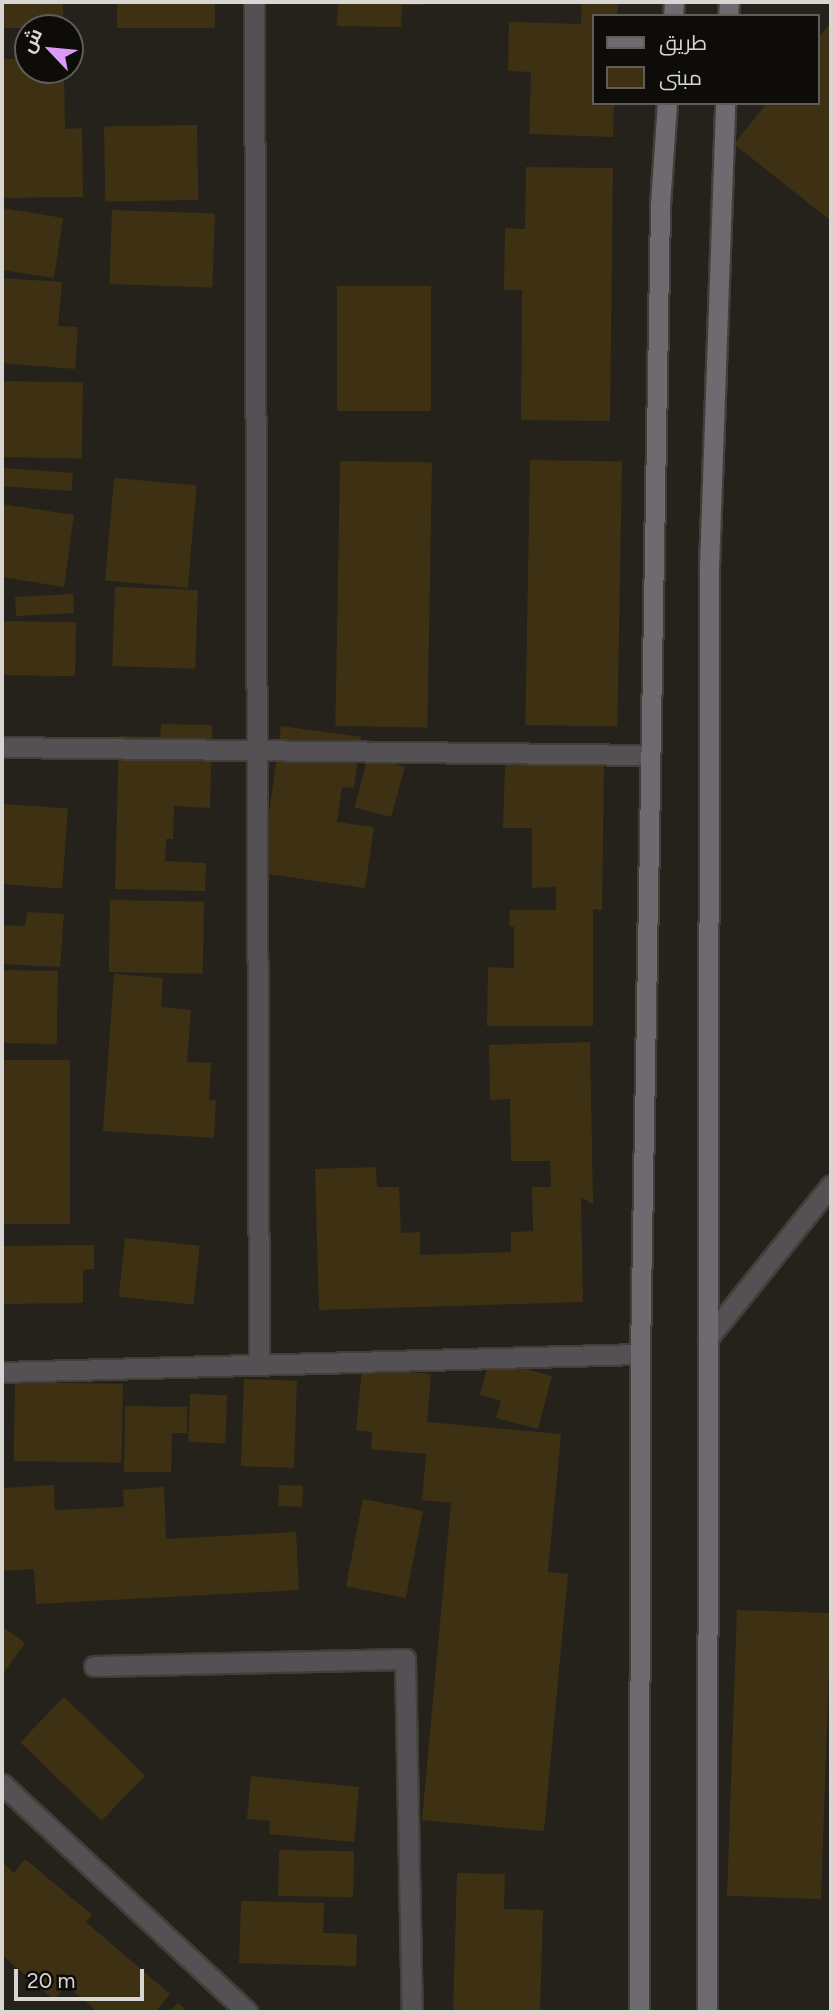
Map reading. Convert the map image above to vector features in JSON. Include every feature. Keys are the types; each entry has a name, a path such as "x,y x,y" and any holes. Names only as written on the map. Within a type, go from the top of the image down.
{"main road":[{"path":"639,2012 639,1354 660,205 667,105"},
{"path":"707,2012 709,567 725,105"}],"street":[{"path":"254,2 259,1365"},
{"path":"2,747 650,755"},
{"path":"708,1338 831,1185"},
{"path":"2,1372 639,1354"},
{"path":"94,1666 405,1659 412,2012"},
{"path":"2,1784 247,2012"}],"building":[{"path":"2,2 63,2 63,14 14,14 14,28 2,28"},
{"path":"117,2 215,2 215,28 117,28"},
{"path":"338,2 425,2 425,5 402,5 401,27 337,26"},
{"path":"582,2 618,2 617,14 592,14 592,105 614,105 613,137 529,134 531,72 508,71 509,22 581,24"},
{"path":"831,22 831,221 734,144 765,105 819,105 819,37"},
{"path":"2,59 14,59 14,84 64,84 65,129 82,128 83,197 2,198"},
{"path":"197,125 198,200 105,202 104,127"},
{"path":"526,167 613,168 610,421 521,420 522,290 504,290 505,228 525,229"},
{"path":"2,208 63,218 54,278 2,270"},
{"path":"112,210 215,214 212,288 109,284"},
{"path":"2,278 62,282 58,326 78,327 75,369 2,363"},
{"path":"337,286 431,286 431,411 337,411"},
{"path":"2,381 83,382 82,458 2,457"},
{"path":"530,460 622,462 617,727 525,725"},
{"path":"340,461 432,463 427,728 335,726"},
{"path":"2,468 73,473 72,491 2,486"},
{"path":"114,478 197,485 188,588 105,581"},
{"path":"2,504 74,515 64,587 2,577"},
{"path":"115,587 198,590 195,669 112,666"},
{"path":"73,594 74,613 16,616 15,597"},
{"path":"2,621 76,622 75,676 2,675"},
{"path":"161,724 212,725 210,808 174,806 173,839 166,839 165,861 206,863 205,891 115,889 119,736 160,737"},
{"path":"281,726 361,737 354,788 342,787 337,822 374,827 365,888 261,873"},
{"path":"368,757 405,767 391,817 355,807"},
{"path":"505,764 604,764 602,910 593,909 593,1026 487,1026 488,967 514,968 514,927 509,926 510,910 556,910 556,887 532,888 532,828 503,828"},
{"path":"2,804 68,809 62,888 2,884"},
{"path":"110,900 204,902 203,974 109,972"},
{"path":"27,912 64,914 60,967 2,964 2,925 25,926"},
{"path":"2,970 58,971 57,1044 2,1043"},
{"path":"114,974 163,978 161,1007 191,1010 187,1062 211,1063 209,1100 216,1100 214,1138 103,1131"},
{"path":"590,1042 593,1204 581,1198 583,1302 319,1310 315,1169 376,1167 377,1187 399,1187 401,1233 420,1232 420,1255 511,1252 511,1232 533,1231 532,1187 551,1187 550,1161 511,1161 510,1099 490,1100 489,1045"},
{"path":"2,1060 70,1060 70,1224 2,1224"},
{"path":"125,1238 200,1246 193,1305 119,1297"},
{"path":"94,1245 94,1269 83,1270 83,1303 2,1304 2,1246"},
{"path":"490,1359 552,1376 538,1429 496,1418 501,1401 480,1395"},
{"path":"362,1368 431,1374 427,1422 561,1434 548,1572 568,1574 544,1831 422,1820 451,1503 422,1500 426,1454 371,1449 372,1432 356,1430"},
{"path":"244,1379 297,1381 294,1468 241,1466"},
{"path":"15,1382 123,1384 122,1463 14,1461"},
{"path":"190,1394 227,1395 225,1443 188,1442"},
{"path":"125,1406 187,1407 187,1433 172,1433 171,1472 124,1472"},
{"path":"54,1485 55,1510 124,1507 123,1490 164,1487 166,1539 296,1532 299,1590 36,1604 34,1569 2,1571 2,1488"},
{"path":"279,1485 303,1486 302,1507 278,1506"},
{"path":"363,1499 423,1511 406,1598 346,1586"},
{"path":"737,1610 831,1613 821,1899 727,1896"},
{"path":"2,1626 25,1643 2,1675"},
{"path":"64,1697 145,1775 102,1821 20,1742"},
{"path":"251,1776 359,1787 354,1842 269,1834 270,1821 247,1819"},
{"path":"279,1850 354,1851 353,1897 278,1896"},
{"path":"25,1859 92,1915 86,1922 170,1994 155,2012 98,2012 66,1985 54,2000 2,1955 2,1862 14,1873"},
{"path":"457,1873 505,1874 504,1909 543,1910 540,2012 453,2012"},
{"path":"241,1901 324,1903 323,1933 357,1934 356,1966 239,1963"},
{"path":"178,2003 188,2012 169,2012"}]}
